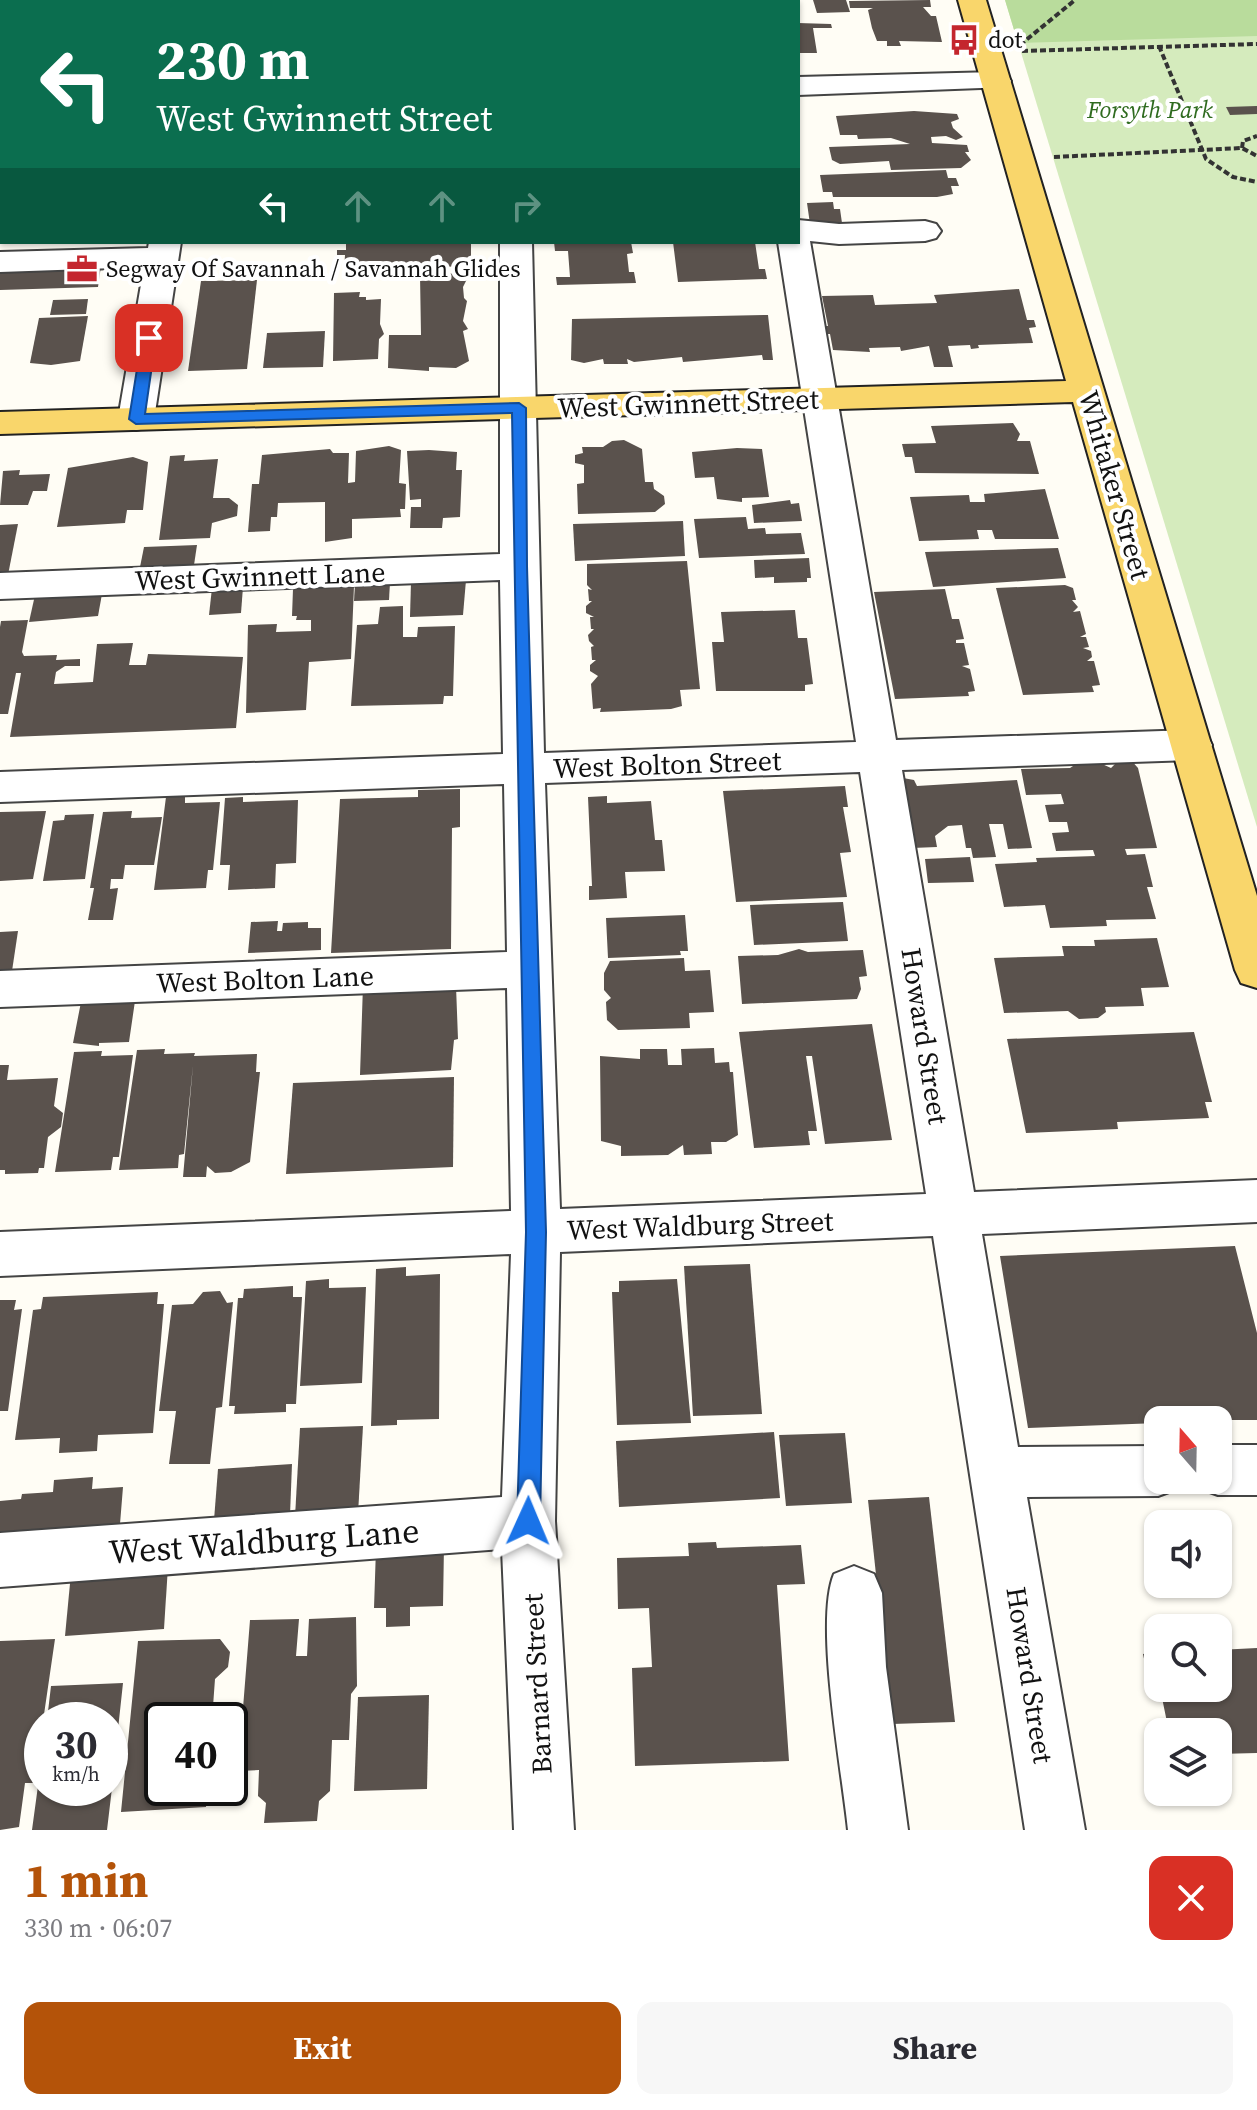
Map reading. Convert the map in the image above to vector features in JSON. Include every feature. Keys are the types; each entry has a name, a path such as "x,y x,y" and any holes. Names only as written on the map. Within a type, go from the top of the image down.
{"main road":[{"name":"Whitaker Street","path":"972,0 1257,970"},
{"name":"West Gwinnett Street","path":"0,423 1087,391"}],"street":[{"path":"800,86 996,81"},
{"path":"800,230 839,234 925,231"},
{"name":"Barnard Street","path":"516,244 519,566 536,1232 528,1521 544,1830"},
{"name":"Howard Street","path":"794,244 1055,1830"},
{"path":"0,262 164,250 136,419"},
{"name":"West Gwinnett Lane","path":"0,586 519,566"},
{"name":"West Bolton Street","path":"0,787 1191,745"},
{"name":"West Bolton Lane","path":"0,989 531,969"},
{"name":"West Waldburg Street","path":"0,1254 1257,1201"},
{"path":"1232,1470 1257,1470"},
{"path":"996,1472 1144,1471"},
{"name":"West Waldburg Lane","path":"0,1560 528,1521"},
{"path":"854,1593 858,1667 878,1830"}],"path":[{"path":"1075,0 1012,51 1257,44"},
{"path":"1159,46 1206,159 1218,170 1257,182"},
{"path":"1242,148 1243,141 1257,136"},
{"path":"1045,157 1242,148 1257,156"}],"green space":[{"name":"Forsyth Park","path":"1005,0 1257,0 1257,827"},
{"path":"1005,0 1257,0 1257,36 1018,43"}],"building":[{"path":"813,0 846,0 850,12 817,13"},
{"path":"930,0 931,7 923,7 931,16 936,16 942,42 899,41 901,46 887,46 887,41 877,41 868,10 873,8 850,8 849,1"},
{"path":"800,23 831,24 832,28 813,28 817,53 800,53"},
{"path":"1257,106 1257,114 1230,115 1226,107"},
{"path":"914,111 957,114 959,119 951,122 963,137 956,140 946,136 931,137 932,143 967,145 969,152 965,152 971,160 961,168 891,170 889,161 840,164 832,160 829,147 910,144 891,138 858,139 857,135 840,135 836,116"},
{"path":"946,170 948,178 956,178 959,186 951,186 953,194 937,197 833,197 832,192 823,192 820,175"},
{"path":"833,202 834,209 840,209 842,223 810,224 807,203"},
{"path":"346,244 471,244 471,266 344,270 345,255 337,255 337,250 346,250"},
{"path":"554,244 631,244 633,253 627,254 629,272 634,272 636,283 557,285 556,277 570,277 568,251 555,251"},
{"path":"673,244 755,244 759,269 765,269 767,279 678,282"},
{"path":"102,259 98,287 0,290 0,263"},
{"path":"463,273 467,279 463,287 467,301 463,321 468,329 463,331 469,361 456,368 429,367 429,371 388,368 389,335 421,335 420,275"},
{"path":"257,280 247,369 188,371 201,281"},
{"path":"1019,289 1027,320 1034,320 1036,327 1029,328 1033,343 978,345 979,348 971,349 970,345 948,346 953,367 934,367 929,346 901,351 900,347 869,348 870,352 833,350 830,334 825,334 823,326 828,326 822,296 873,295 875,305 937,303 934,295"},
{"path":"360,292 359,297 366,297 366,300 381,299 380,324 384,334 379,339 378,359 333,361 334,293"},
{"path":"88,299 86,314 50,315 53,300"},
{"path":"768,315 773,360 763,360 762,355 683,362 682,357 634,362 627,359 628,364 604,364 603,359 584,363 571,360 572,319"},
{"path":"88,316 80,361 51,365 30,363 39,318"},
{"path":"325,331 323,367 263,368 267,333"},
{"path":"1013,423 1020,434 1017,441 1030,441 1039,474 915,473 912,457 905,457 902,444 936,443 931,426"},
{"path":"624,440 642,449 645,482 653,482 654,489 664,496 665,504 655,512 578,514 577,484 584,483 584,465 575,463 575,455 583,453 582,447 603,447 612,441"},
{"path":"389,446 401,450 399,483 406,484 405,509 400,509 401,517 352,519 352,538 325,542 325,502 278,503 277,517 271,517 270,531 248,532 252,484 259,484 262,455 330,449 333,453 349,453 348,483 355,482 356,451"},
{"path":"762,449 769,497 742,498 742,502 717,499 714,477 695,478 692,452"},
{"path":"407,451 457,452 456,470 462,470 460,517 443,518 442,528 410,528 411,507 421,507 421,499 410,500"},
{"path":"185,455 184,461 218,459 213,498 229,498 238,505 237,516 212,523 210,538 159,540 170,456"},
{"path":"133,457 148,462 143,510 127,510 125,523 57,527 68,468"},
{"path":"20,470 19,475 50,474 47,491 33,491 28,505 0,505 3,471"},
{"path":"1045,489 1059,539 995,539 992,530 977,530 979,539 919,541 910,497 969,495 970,502 985,502 984,494"},
{"path":"790,500 791,504 799,503 802,521 754,523 752,505"},
{"path":"746,517 748,529 765,528 766,534 801,533 805,554 699,558 694,519"},
{"path":"683,521 685,556 575,561 573,524"},
{"path":"18,524 7,580 0,580 0,525"},
{"path":"197,545 194,565 140,567 144,547"},
{"path":"1058,548 1066,578 933,587 925,552"},
{"path":"809,558 811,578 807,578 807,582 774,583 774,577 755,578 754,560"},
{"path":"687,561 700,689 680,690 682,706 671,709 600,712 601,708 593,709 591,684 598,676 590,671 590,665 596,660 592,660 591,647 594,646 588,635 594,629 591,629 590,617 594,617 586,613 586,606 592,601 589,601 588,589 592,590 587,585 587,564"},
{"path":"466,580 463,615 410,617 411,582"},
{"path":"390,582 389,600 354,601 355,583"},
{"path":"1065,585 1073,588 1076,600 1072,600 1078,607 1073,612 1080,611 1086,634 1080,637 1086,637 1089,647 1083,648 1091,651 1092,657 1087,661 1094,661 1100,685 1092,686 1094,692 1023,695 996,588"},
{"path":"354,586 351,659 309,662 306,710 246,713 248,625 277,624 276,632 311,631 311,620 296,620 297,616 292,616 293,589"},
{"path":"243,587 241,613 209,615 212,588"},
{"path":"945,589 952,619 959,619 964,639 956,640 956,643 964,643 969,665 962,666 970,669 975,691 968,692 969,696 895,699 874,592"},
{"path":"102,594 98,616 29,622 35,595"},
{"path":"403,606 403,637 417,637 418,627 455,626 453,696 444,696 443,704 351,706 357,625 378,624 380,607"},
{"path":"795,610 798,638 807,638 813,684 805,685 805,691 716,691 712,642 724,642 721,612"},
{"path":"28,620 22,652 24,656 57,655 56,660 80,659 80,666 65,666 56,672 54,684 93,682 97,644 133,643 129,665 146,665 148,654 243,657 236,728 10,737 21,673 16,673 8,714 0,714 0,627 1,621"},
{"path":"1091,759 1111,768 1117,762 1130,759 1138,768 1157,848 1125,849 1127,855 1145,854 1153,887 1147,887 1156,919 1106,920 1107,926 1050,928 1045,905 1004,907 995,864 1037,862 1036,858 1095,856 1093,850 1056,851 1052,833 1069,832 1067,822 1049,822 1045,805 1064,804 1061,794 1026,795 1021,769 1070,768 1082,760"},
{"path":"903,778 914,780 917,786 1017,780 1032,848 1008,849 1003,824 989,824 996,857 973,858 971,848 966,848 962,825 948,826 935,836 937,847 912,848"},
{"path":"845,786 848,807 843,807 851,852 840,853 847,897 736,902 723,791"},
{"path":"460,789 460,827 452,828 451,949 331,953 340,799 418,797 418,790"},
{"path":"185,796 185,803 220,802 213,870 208,870 206,888 154,890 166,797"},
{"path":"607,796 607,803 651,801 655,840 662,840 665,871 625,872 627,898 589,900 589,886 592,886 588,797"},
{"path":"243,797 243,802 298,800 296,863 276,864 275,888 228,890 230,865 220,865 225,798"},
{"path":"46,811 33,879 0,881 0,812"},
{"path":"132,811 131,818 162,817 154,865 125,865 123,879 111,879 110,889 118,888 113,920 88,920 94,888 90,888 103,812"},
{"path":"94,814 85,879 43,881 53,821 64,820 65,815"},
{"path":"970,857 974,882 928,883 925,859"},
{"path":"843,902 848,941 754,945 750,905"},
{"path":"685,915 688,951 680,951 681,955 608,958 606,918"},
{"path":"278,921 277,931 282,931 283,923 308,922 308,928 321,928 321,950 248,953 251,922"},
{"path":"18,931 12,971 0,971 0,932"},
{"path":"1157,938 1169,987 1141,988 1144,1006 1105,1007 1106,1012 1098,1018 1079,1019 1068,1011 1004,1013 994,958 1064,956 1062,946 1095,946 1094,940"},
{"path":"799,949 808,952 863,950 867,976 859,977 861,989 857,999 742,1004 738,956 778,955"},
{"path":"684,958 685,971 710,970 714,1012 689,1013 690,1028 618,1030 607,1020 606,1002 611,998 604,990 604,973 610,961"},
{"path":"363,985 456,986 458,1039 454,1040 451,1070 360,1075"},
{"path":"135,1001 129,1042 99,1043 99,1046 73,1043 81,1002"},
{"path":"872,1024 892,1140 825,1144 812,1056 806,1056 817,1131 808,1131 810,1145 754,1148 739,1032"},
{"path":"1194,1032 1212,1102 1205,1102 1209,1118 1117,1122 1118,1129 1026,1133 1007,1039"},
{"path":"714,1048 715,1063 729,1062 730,1072 733,1072 738,1135 726,1142 711,1142 712,1154 684,1155 683,1145 668,1155 621,1156 621,1146 601,1141 600,1056 640,1059 640,1049 667,1049 668,1065 682,1065 681,1049"},
{"path":"165,1049 164,1054 195,1053 194,1056 257,1054 256,1072 260,1072 250,1162 231,1172 215,1173 207,1166 206,1177 183,1177 193,1065 184,1154 179,1155 178,1168 119,1170 137,1050"},
{"path":"102,1051 101,1056 133,1055 119,1157 113,1157 111,1170 55,1172 74,1052"},
{"path":"0,1065 9,1065 7,1080 58,1078 54,1106 63,1113 61,1127 48,1137 44,1168 39,1168 38,1173 5,1174 5,1170 0,1170"},
{"path":"454,1077 453,1167 286,1174 293,1083"},
{"path":"1235,1246 1257,1333 1257,1420 1232,1420 1232,1406 1144,1406 1144,1424 1028,1428 1000,1256"},
{"path":"750,1264 762,1414 693,1416 684,1266"},
{"path":"406,1267 406,1276 440,1274 439,1419 397,1420 397,1425 371,1426 376,1269"},
{"path":"329,1279 329,1288 366,1287 362,1383 300,1386 306,1281"},
{"path":"677,1279 691,1423 617,1425 612,1292 619,1292 619,1281"},
{"path":"293,1286 293,1297 302,1297 296,1404 286,1404 286,1412 234,1414 235,1406 229,1406 238,1298 243,1298 244,1289"},
{"path":"220,1291 227,1303 233,1302 222,1407 216,1408 210,1464 169,1464 176,1411 159,1411 172,1305 193,1304 203,1292"},
{"path":"158,1292 157,1304 164,1304 153,1433 98,1435 97,1451 59,1453 60,1438 15,1440 33,1310 41,1309 43,1297"},
{"path":"0,1300 16,1300 14,1310 22,1309 8,1411 0,1411"},
{"path":"363,1426 358,1514 295,1517 300,1428"},
{"path":"774,1432 780,1498 619,1507 616,1441"},
{"path":"845,1433 852,1503 786,1506 779,1435"},
{"path":"292,1464 290,1515 214,1520 218,1469"},
{"path":"93,1477 92,1489 123,1487 120,1524 17,1531 16,1537 0,1538 0,1501 21,1499 22,1494 53,1492 54,1480"},
{"path":"929,1497 955,1722 892,1724 868,1500"},
{"path":"716,1542 717,1548 801,1545 805,1584 777,1585 789,1761 635,1766 632,1668 652,1667 649,1608 618,1609 617,1558 689,1556 688,1543"},
{"path":"444,1545 443,1606 410,1607 410,1626 386,1627 386,1608 374,1608 376,1548"},
{"path":"168,1566 164,1629 65,1636 71,1573"},
{"path":"356,1617 357,1686 351,1694 349,1740 332,1740 330,1791 319,1801 317,1821 264,1823 266,1803 258,1796 259,1770 248,1771 248,1702 243,1702 250,1620 299,1619 296,1656 307,1656 309,1619"},
{"path":"55,1639 46,1702 24,1702 24,1790 19,1827 0,1830 0,1641"},
{"path":"220,1639 230,1652 228,1667 215,1679 213,1702 144,1702 144,1806 206,1807 121,1812 122,1806 128,1806 128,1742 138,1641"},
{"path":"1257,1648 1257,1753 1232,1754 1232,1718 1166,1718 1163,1702 1232,1702 1232,1649"},
{"path":"123,1683 121,1702 49,1702 51,1686"},
{"path":"429,1695 427,1789 354,1791 358,1697"},
{"path":"35,1806 110,1806 107,1830 32,1830"}],"place":[{"name":"dot","path":"964,40"},
{"name":"Segway Of Savannah / Savannah Glides","path":"82,269"}],"route":[{"path":"149,338 136,419 519,408 519,566 536,1232 528,1521"}]}
